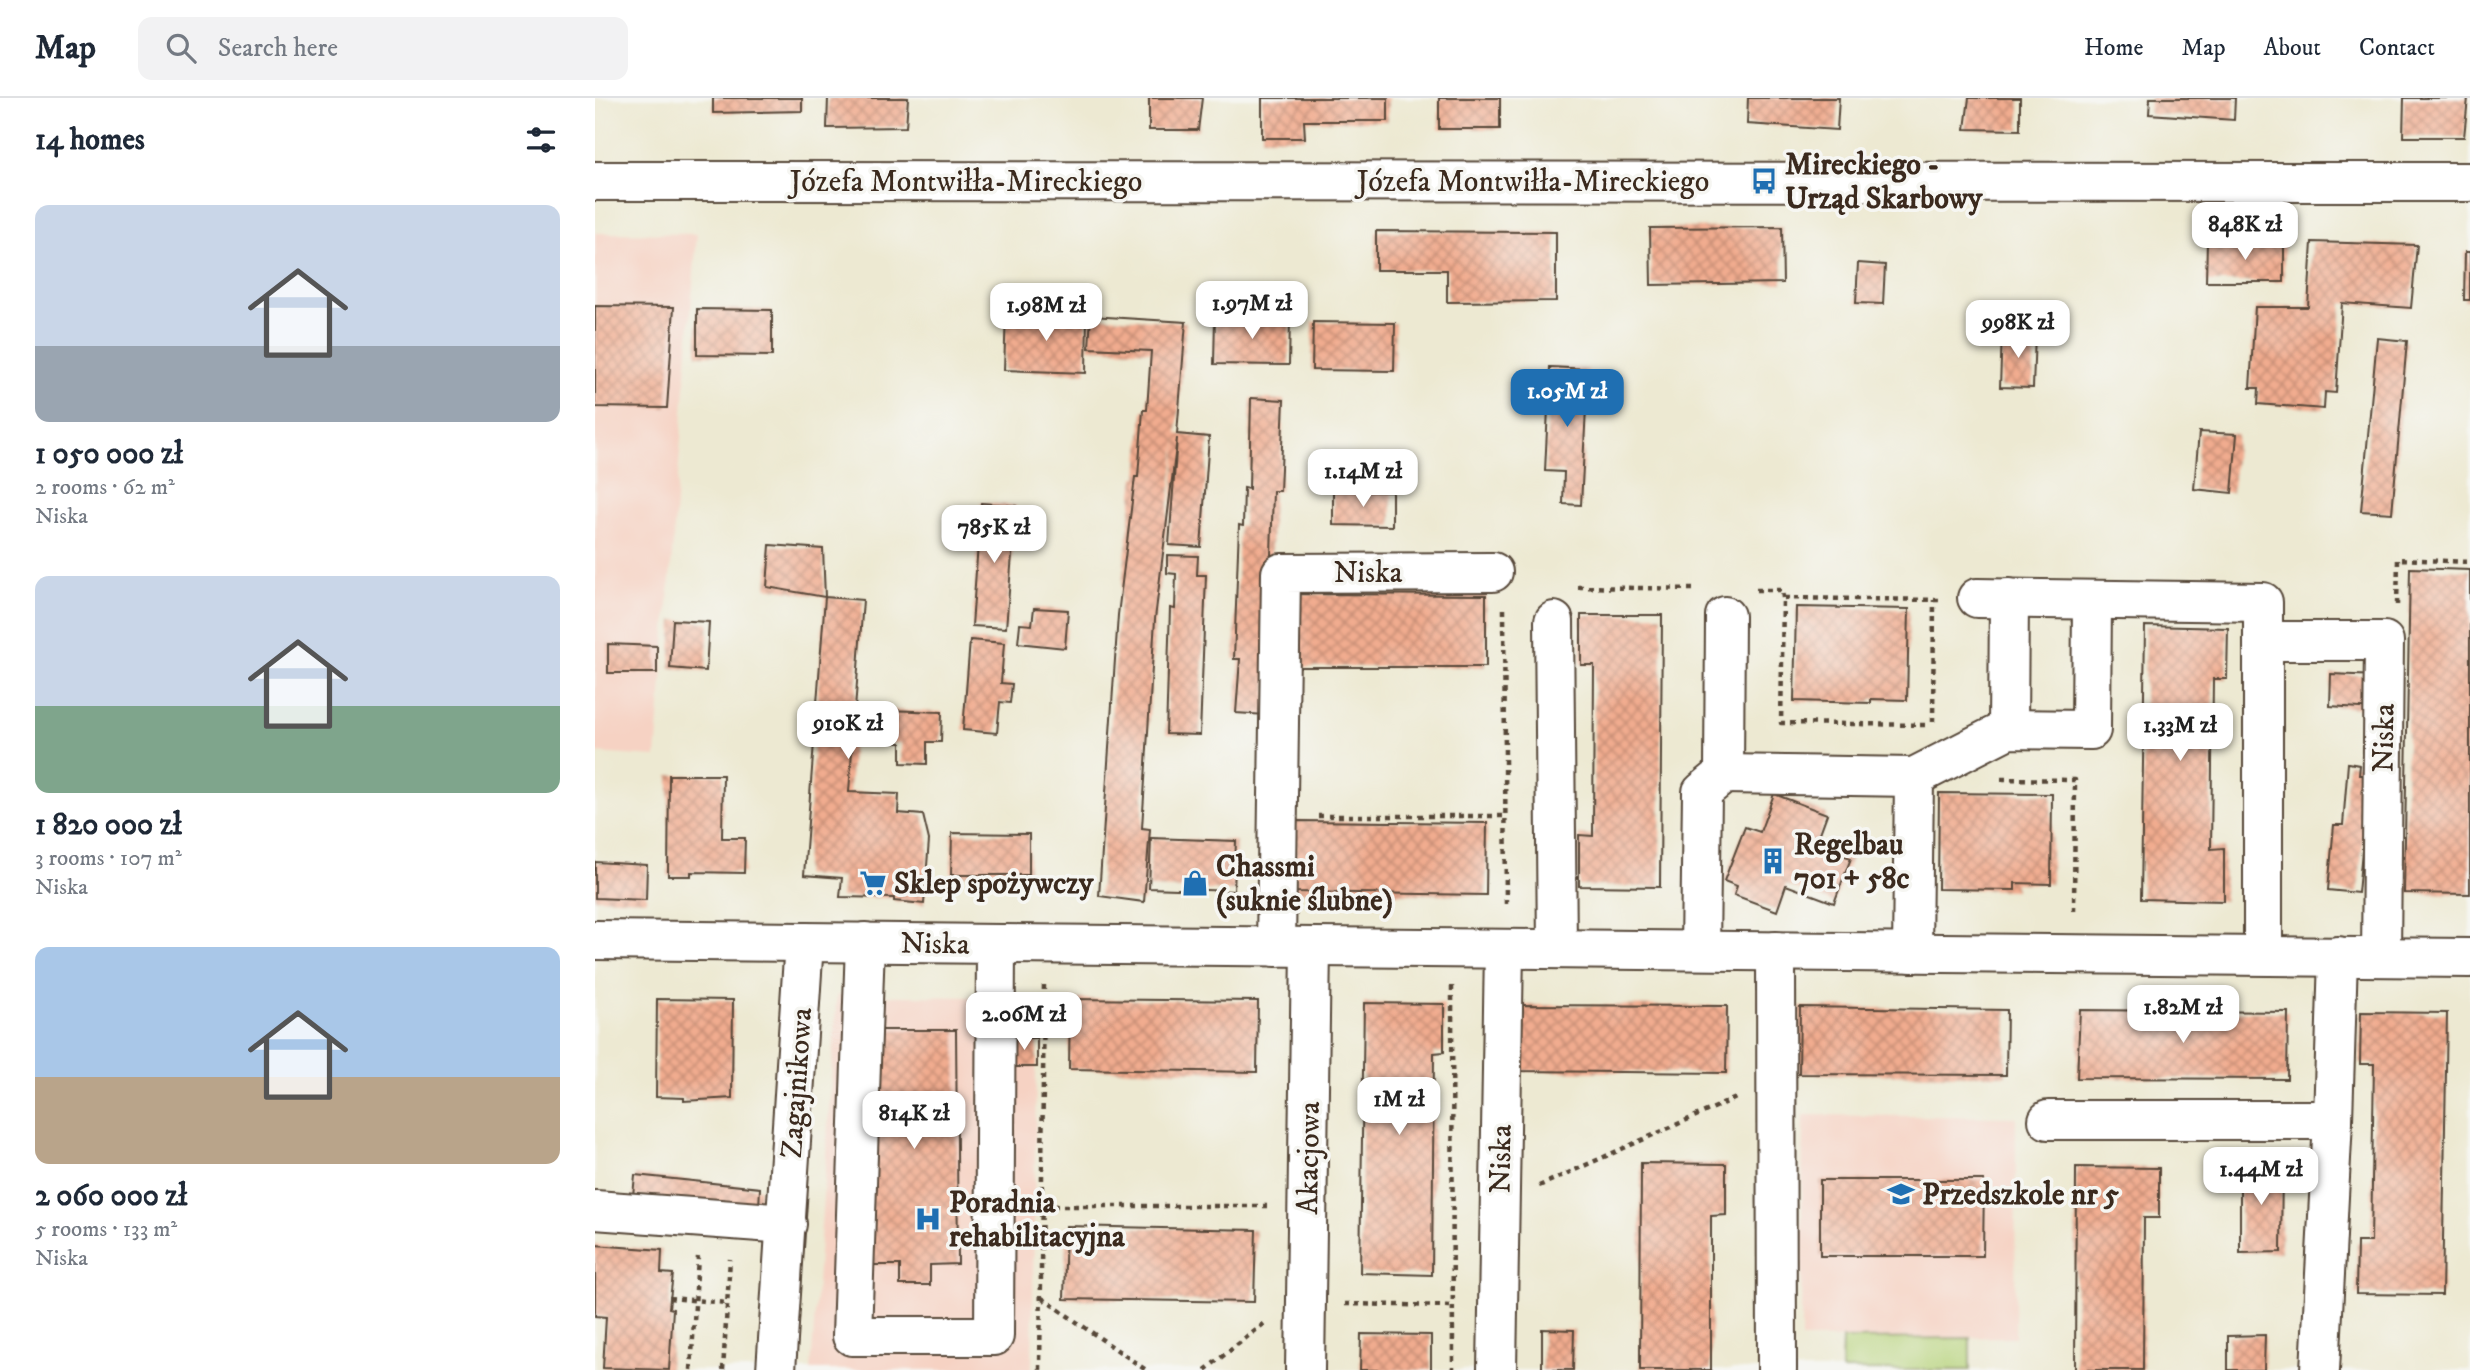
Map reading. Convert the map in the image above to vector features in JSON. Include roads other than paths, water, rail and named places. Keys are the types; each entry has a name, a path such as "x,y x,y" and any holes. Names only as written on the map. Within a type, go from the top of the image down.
{"street":[{"name":"Józefa Montwiłła-Mireckiego","path":"595,181 2470,182"},
{"name":"Niska","path":"1293,947 1280,573 1498,586"},
{"path":"2008,729 1993,598 2263,602 2263,955"},
{"path":"1700,950 1702,792 1724,774 1914,777 2008,729 2091,730 2092,600"},
{"path":"1724,774 1725,615"},
{"path":"1554,621 1557,948"},
{"name":"Niska","path":"2263,641 2384,641 2381,956"},
{"path":"1912,953 1914,777"},
{"name":"Niska","path":"595,940 866,942 996,958 1293,947 1505,945 1912,953 2470,958"},
{"name":"Zagajnikowa","path":"776,1370 804,942"},
{"path":"866,942 852,1336 994,1336 996,958"},
{"name":"Niska","path":"1497,1370 1505,945"},
{"name":"Akacjowa","path":"1293,947 1305,1370"},
{"path":"1776,951 1777,1370"},
{"path":"2320,1370 2338,956"},
{"path":"2048,1120 2333,1119"},
{"path":"595,1210 786,1224"}],"place":[{"name":"Mireckiego - Urząd Skarbowy","path":"1764,181"},
{"name":"Regelbau 701 + 58c","path":"1773,861"},
{"name":"Sklep spożywczy","path":"873,883"},
{"name":"Chassmi (suknie ślubne)","path":"1195,883"},
{"name":"Przedszkole nr 5","path":"1901,1194"},
{"name":"Poradnia rehabilitacyjna","path":"928,1219"}]}
